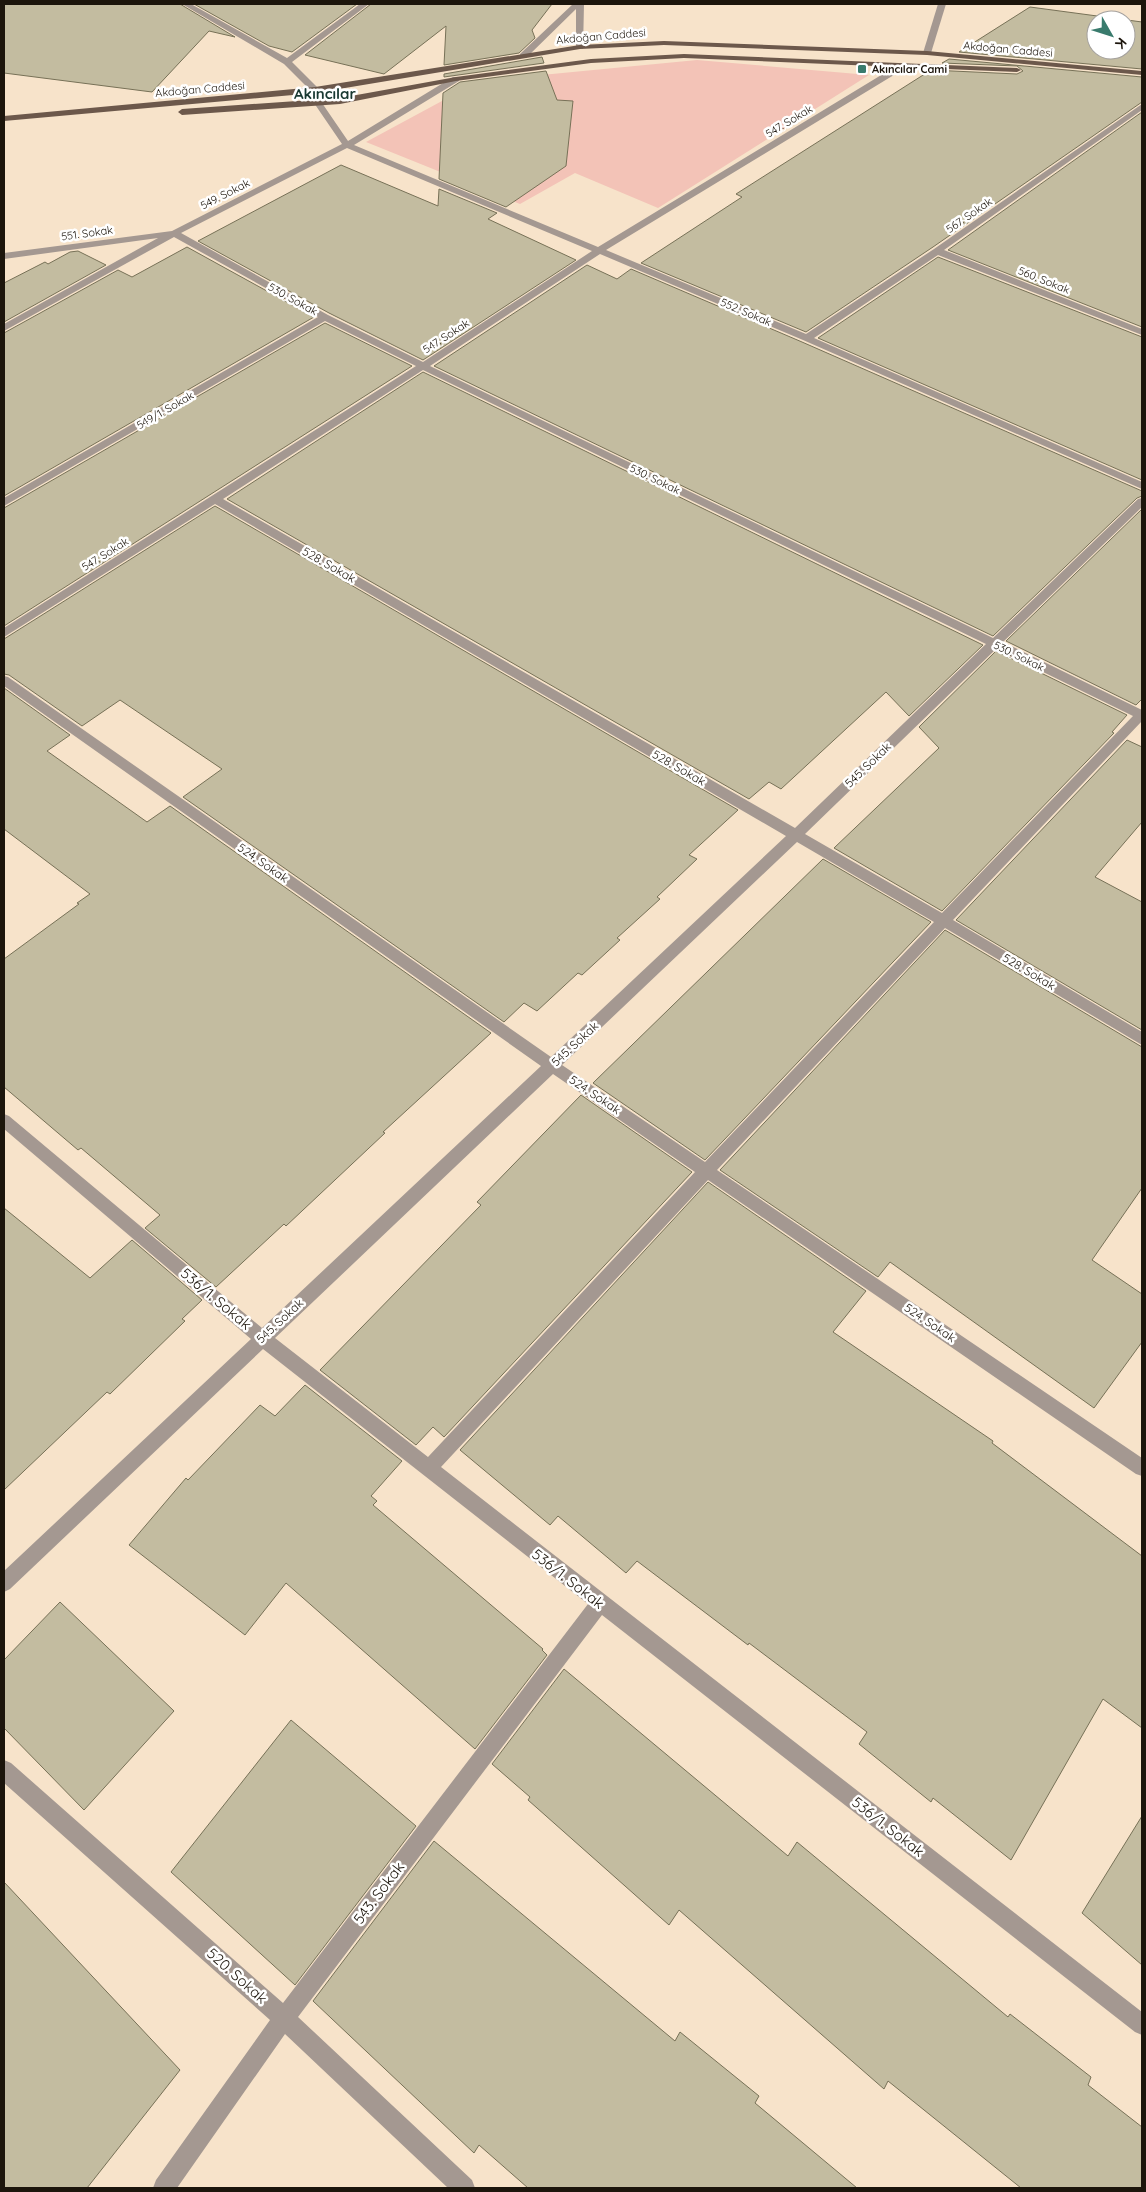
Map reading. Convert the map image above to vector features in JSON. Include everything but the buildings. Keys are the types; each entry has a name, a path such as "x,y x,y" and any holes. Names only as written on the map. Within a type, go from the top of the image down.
{"main road":[{"name":"Akdoğan Caddesi","path":"4,119 315,90 580,47 664,43 927,53 1142,74"},
{"name":"Akdoğan Caddesi","path":"66,114 138,114 318,103 456,79 591,61 684,56 1142,74"}],"street":[{"path":"186,4 287,62 315,90 318,103 347,145"},
{"path":"287,62 366,4"},
{"path":"578,4 580,47"},
{"path":"523,56 578,4"},
{"path":"927,53 942,4"},
{"name":"547. Sokak","path":"4,633 423,366 600,250 904,66"},
{"name":"549. Sokak","path":"4,328 174,233 347,145 456,79"},
{"name":"567. Sokak","path":"807,338 937,251 1142,106"},
{"name":"552. Sokak","path":"347,145 807,338 1142,486"},
{"name":"551. Sokak","path":"4,256 174,233"},
{"name":"530. Sokak","path":"174,233 325,317 423,366 1142,714"},
{"name":"560. Sokak","path":"937,251 1142,332"},
{"name":"549/1. Sokak","path":"4,503 325,317"},
{"name":"528. Sokak","path":"215,499 942,920 1142,1039"},
{"name":"545. Sokak","path":"4,1583 795,836 1142,501"},
{"name":"524. Sokak","path":"4,680 552,1066 1142,1468"},
{"path":"428,1469 705,1170 942,920 1142,714"},
{"name":"536/1. Sokak","path":"4,1120 262,1338 1142,2025"},
{"name":"543. Sokak","path":"164,2188 284,2018 600,1603"},
{"name":"520. Sokak","path":"4,1770 284,2018 464,2188"}],"shaded area":[{"path":"697,60 869,75 658,208 575,173 520,204 366,142 479,81"}],"place":[{"name":"Akıncılar Cami","path":"862,69"}],"district":[{"name":"Akıncılar","path":"325,94"}]}
